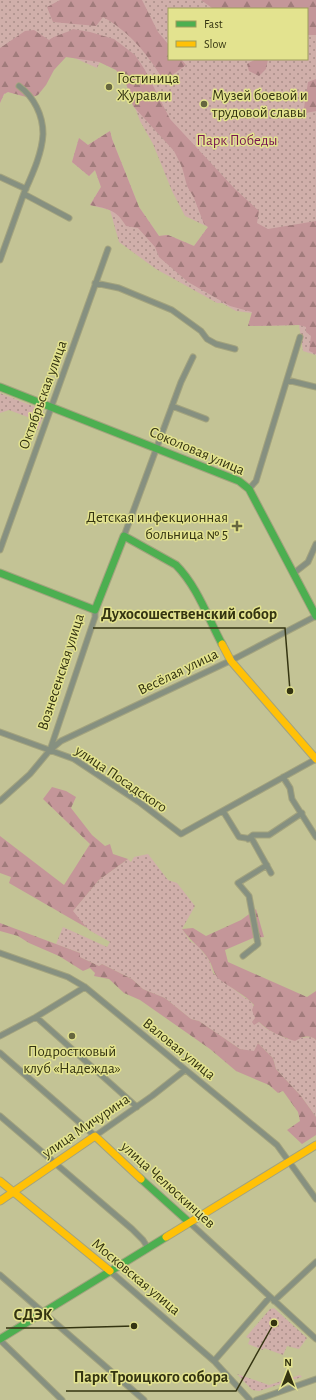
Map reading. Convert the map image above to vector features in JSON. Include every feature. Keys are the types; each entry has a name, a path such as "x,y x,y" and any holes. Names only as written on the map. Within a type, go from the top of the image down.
{"main road":[{"name":"Соколовая улица","path":"0,387 230,476 249,489 316,616"},
{"name":"Вознесенская улица","path":"95,610 124,536"},
{"path":"124,536 180,569 192,587 230,660 316,759"},
{"path":"0,573 95,610"},
{"name":"улица Мичурина","path":"0,1201 95,1136"},
{"name":"улица Челюскинцев","path":"95,1136 114,1155 190,1222"},
{"path":"0,1340 316,1145"},
{"name":"Московская улица","path":"0,1181 110,1271"}],"street":[{"path":"0,260 2,247 38,158 43,134 34,101 19,86"},
{"path":"0,177 69,218"},
{"name":"Октябрьская улица","path":"0,550 108,249"},
{"path":"95,283 120,288 172,310 201,331 207,339 216,344 235,349"},
{"path":"249,489 256,482 300,337"},
{"name":"Вознесенская улица","path":"124,536 172,406 193,357"},
{"path":"288,380 316,387"},
{"path":"172,406 206,419"},
{"path":"294,573 308,562 316,544"},
{"name":"Вознесенская улица","path":"0,801 30,774 50,750 95,616 95,610"},
{"name":"Весёлая улица","path":"50,750 61,742 230,660 316,616"},
{"name":"улица Посадского","path":"0,732 40,748 74,759 139,802 181,834 222,811"},
{"path":"271,873 252,839 239,837 222,811 316,759"},
{"path":"283,777 290,788 292,799 316,837"},
{"path":"248,839 253,835 269,835 302,813"},
{"path":"243,956 258,944 249,896 238,883 267,866"},
{"name":"Валовая улица","path":"0,953 68,977 85,988 269,1138 289,1161 316,1199"},
{"path":"0,1036 85,988"},
{"path":"36,1017 38,1021 137,1107"},
{"name":"улица Челюскинцев","path":"0,1053 95,1136"},
{"name":"улица Мичурина","path":"95,1136 137,1107 185,1070"},
{"path":"0,1116 132,1229 148,1248"},
{"name":"улица Челюскинцев","path":"190,1222 316,1339"},
{"path":"214,1361 272,1299 316,1262"},
{"name":"Московская улица","path":"110,1271 214,1361 250,1400"},
{"path":"0,1275 144,1400"},
{"path":"0,1340 62,1400"},
{"path":"256,1400 316,1379"}],"green space":[{"name":"Парк Победы","path":"0,0 316,0 316,355 303,351 299,325 248,326 252,313 236,311 222,303 217,303 156,269 119,242 110,210 90,205 101,187 95,170 89,176 72,162 79,138 88,145 110,131 139,207 159,236 168,235 194,246 208,227 185,216 172,191 153,144 140,121 126,83 116,70 100,62 97,68 61,52 32,98 8,92 4,94 0,103"},
{"path":"60,0 142,0 158,32 168,44 168,60 182,60 186,65 164,81 152,62 138,45 121,29 103,17 96,26 53,22 47,7"},
{"path":"201,0 316,0 316,35 308,35 308,8 212,8"},
{"path":"73,29 114,39 135,55 145,70 170,119 235,189 259,211 257,223 268,229 316,221 316,354 309,351 311,336 306,332 306,327 299,325 248,326 252,312 230,306 188,282 159,257 155,247 138,228 126,226 119,216 111,211 90,205 101,187 95,170 89,176 72,162 79,138 88,145 110,131 139,207 159,236 168,235 194,246 208,227 204,224 194,198 187,186 182,167 174,151 133,106 126,83 116,70 99,62 66,57 54,70 46,85 38,95 30,98 8,92 4,94 0,103 0,48 25,31 34,30 49,40"},
{"path":"254,60 268,60 266,69 259,76 249,71 247,64"},
{"path":"316,79 316,111 306,113 304,108 308,82"},
{"path":"0,393 43,410 44,414 38,430 32,426 34,422 33,419 9,410 0,413"},
{"path":"52,787 66,791 76,797 71,808 92,835 105,846 110,844 113,854 128,859 99,880 73,911 87,928 9,883 11,877 0,873 0,836 64,885 90,844 43,799"},
{"path":"148,854 168,880 177,883 195,906 182,929 190,941 198,946 209,960 213,973 251,1002 255,1012 254,1024 259,1022 265,1028 287,1039 312,1037 316,1040 316,1117 301,1096 276,1069 273,1058 258,1043 254,1052 240,1049 199,1021 191,1019 165,998 143,989 132,979 102,964 99,966 80,957 80,953 56,944 63,927 107,947 110,942 89,930 72,912 99,880 128,859 131,862 134,857"},
{"path":"256,909 264,937 253,938 225,950 228,962 307,997 316,991 316,1040 311,1037 306,1037 295,1041 276,1034 259,1022 254,1025 252,1022 255,1018 252,1010 254,1005 247,998 219,979 206,956 182,929 193,928 206,936 241,920"},
{"path":"0,923 80,953 80,957 99,966 102,964 132,979 143,989 165,998 191,1019 199,1021 240,1049 254,1051 258,1043 273,1058 276,1069 301,1096 316,1117 316,1135 302,1144 287,1130 300,1121 298,1112 283,1091 278,1093 269,1085 236,1071 210,1049 140,1000 124,993 109,979 94,976 95,973 90,968 83,971 59,956 29,943 18,936 0,931"},
{"path":"274,1308 307,1338 299,1349 287,1346 283,1355 264,1348 263,1350 248,1344 250,1339 246,1337 270,1309"},
{"path":"237,1374 269,1385 300,1375 302,1377 259,1391 252,1390"}],"traffic: fast":[{"path":"0,387 239,481 249,489 316,616"},
{"path":"0,573 95,610 124,536 176,565 196,592 222,644"},
{"path":"141,1179 190,1223"},
{"path":"0,1339 166,1237"}],"traffic: slow":[{"path":"222,644 231,661 316,759"},
{"path":"0,1201 95,1136 141,1179"},
{"path":"166,1237 316,1145"},
{"path":"0,1181 110,1271"}],"place":[{"name":"Гостиница Журавли","path":"109,87"},
{"name":"Музей боевой и трудовой славы","path":"204,104"},
{"name":"Детская инфекционная больница № 5","path":"237,526"},
{"name":"Духосошественский собор","path":"290,691"},
{"name":"Подростковый клуб «Надежда»","path":"72,1036"},
{"name":"Парк Троицкого собора","path":"274,1323"},
{"name":"СДЭК","path":"134,1326"}]}
